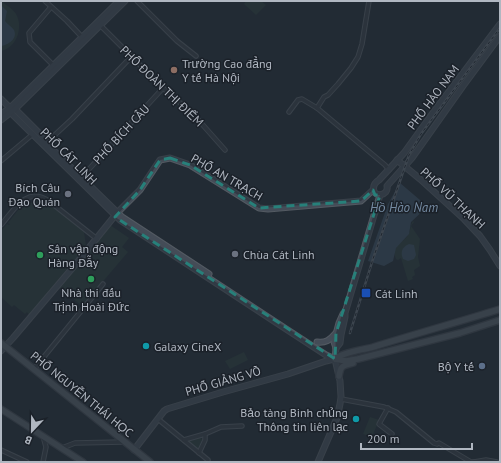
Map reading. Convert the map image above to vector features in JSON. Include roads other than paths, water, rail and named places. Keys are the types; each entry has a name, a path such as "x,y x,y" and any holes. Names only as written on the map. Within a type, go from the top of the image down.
{"main road":[{"path":"1,114 12,110 54,65 66,57 82,37 99,24 119,1"},
{"path":"1,120 99,24 125,1"},
{"name":"PHỐ HÀO NAM","path":"374,190 375,183 404,153 500,24"},
{"name":"PHỐ HÀO NAM","path":"336,349 340,343 345,313 380,195 387,190 387,186 412,158 462,86 500,36"},
{"path":"476,57 482,61"},
{"path":"1,99 12,110"},
{"name":"PHỐ CÁT LINH","path":"12,110 33,134 80,178 120,220 208,276 326,355 335,359"},
{"name":"PHỐ CÁT LINH","path":"12,110 42,136 45,144"},
{"path":"435,110 442,116"},
{"name":"PHỐ AN TRẠCH","path":"2,347 97,239 116,215 140,190 160,160 170,158 190,165 258,208 268,209 361,201 374,190"},
{"name":"PHỐ VŨ THẠNH","path":"397,160 464,219 480,236 500,266"},
{"path":"389,170 396,175"},
{"path":"379,180 385,182 387,186"},
{"path":"374,190 376,194 380,195"},
{"name":"PHỐ GIẢNG VÕ","path":"335,359 346,353 429,331 500,309"},
{"name":"PHỐ HÀO NAM","path":"335,359 336,349 334,342 342,316 345,313"},
{"name":"PHỐ GIẢNG VÕ","path":"134,450 166,410 185,403 233,388 288,374 326,361 335,359 346,361 358,359 476,328 500,320"},
{"path":"429,331 431,340"},
{"path":"317,342 327,341 336,333"},
{"name":"PHỐ NGUYỄN THÁI HỌC","path":"2,347 34,369 150,462"},
{"path":"336,349 346,353"},
{"path":"318,462 337,418 341,399 339,376 335,359"},
{"path":"339,376 340,368 342,366 358,359"},
{"path":"1,409 83,462"}],"street":[{"path":"45,1 82,37"},
{"path":"137,1 178,41 196,56"},
{"path":"317,108 324,97 338,84 351,68 358,57 362,44 369,1"},
{"path":"51,7 29,33 30,42 54,65"},
{"name":"PHỐ ĐOÀN THỊ ĐIỂM","path":"99,24 163,88 194,115 225,150"},
{"path":"45,144 72,119 131,57"},
{"name":"PHỐ BÍCH CÂU","path":"80,178 163,88"},
{"path":"289,112 298,100 302,99 317,108 389,170"},
{"path":"1,161 33,134"},
{"path":"1,225 22,200 38,196 49,201 97,239"},
{"path":"34,369 102,284"},
{"path":"341,399 388,408 396,412 434,443 439,443 471,462 486,460 497,462"},
{"path":"388,408 379,424 392,434"},
{"path":"158,419 208,460"},
{"path":"184,440 205,434 221,427 242,426"},
{"path":"199,453 205,440 205,434"},
{"path":"43,436 46,447 44,462"},
{"path":"62,448 75,443 124,442"},
{"path":"46,447 56,444"},
{"path":"1,450 27,462"}],"water":[{"path":"1,5 7,11 5,21 14,30 15,36 12,41 1,46"},
{"name":"Hồ Hào Nam","path":"400,183 427,207 411,222 409,234 396,248 393,261 384,266 368,261 388,204"},
{"path":"409,244 414,245 416,255 414,259 408,261 403,259 402,252 403,248"}],"railway":[{"path":"350,333 373,259 409,155 421,134 500,28"}],"place":[{"name":"Trường Cao đẳng Y tế Hà Nội","path":"174,70"},
{"name":"Bích Câu Đạo Quán","path":"68,194"},
{"name":"Chùa Cát Linh","path":"235,254"},
{"name":"Sân vận động Hàng Đẫy","path":"40,255"},
{"name":"Nhà thi đấu Trịnh Hoài Đức","path":"91,279"},
{"name":"Cát Linh","path":"366,293"},
{"name":"Galaxy CineX","path":"146,346"},
{"name":"Bộ Y tế","path":"482,366"},
{"name":"Bảo tàng Binh chủng Thông tin liên lạc","path":"356,419"}]}
